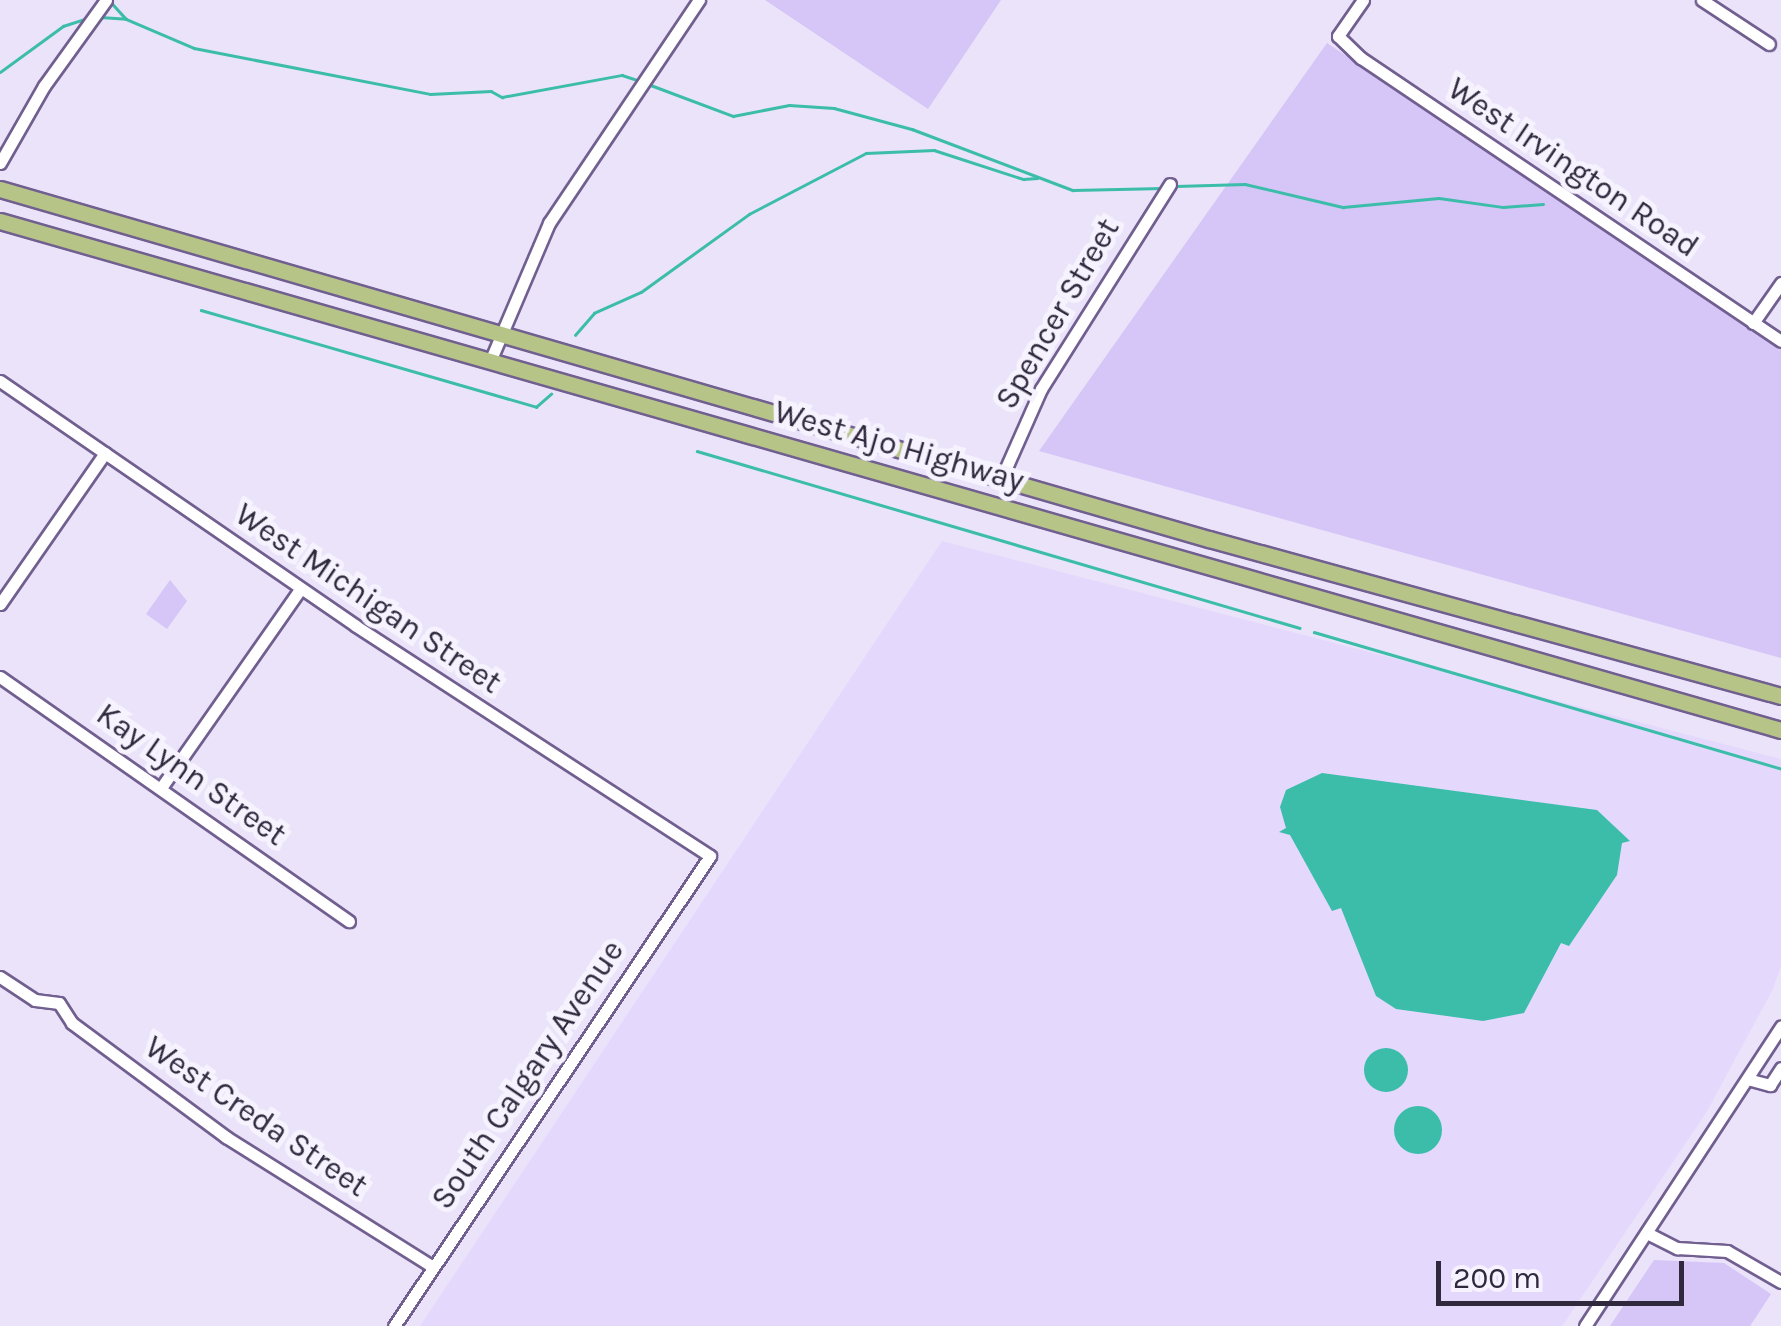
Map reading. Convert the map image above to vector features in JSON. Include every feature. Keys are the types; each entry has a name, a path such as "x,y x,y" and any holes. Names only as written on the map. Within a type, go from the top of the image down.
{"main road":[{"name":"West Ajo Highway","path":"0,189 1781,696"},
{"name":"West Ajo Highway","path":"0,221 1781,730"},
{"path":"905,477 969,489 1002,477"}],"street":[{"path":"0,163 44,86 106,0"},
{"path":"491,359 499,332 557,210 699,0"},
{"name":"West Irvington Road","path":"1363,0 1338,36 1781,341"},
{"path":"1702,0 1769,44"},
{"name":"Spencer Street","path":"1002,477 1041,389 1170,184"},
{"path":"1753,322 1781,283"},
{"name":"West Michigan Street","path":"0,381 300,588 710,856"},
{"path":"0,604 105,453"},
{"path":"163,785 300,588"},
{"name":"Kay Lynn Street","path":"0,677 163,785 348,921"},
{"name":"South Calgary Avenue","path":"394,1326 710,856"},
{"name":"West Creda Street","path":"0,977 34,1000 59,1004 72,1023 226,1137 432,1266"},
{"path":"1585,1326 1751,1080 1775,1052 1781,1027"},
{"path":"1751,1080 1770,1085 1781,1068"},
{"path":"1647,1233 1677,1248 1727,1251 1781,1282"}],"shaded area":[{"path":"765,0 1001,0 928,109"},
{"path":"1327,43 1781,345 1781,658 1039,451"},
{"path":"942,541 1781,759 1781,966 1773,989 1706,1113 1562,1326 420,1326"},
{"path":"170,580 187,601 167,629 146,614"},
{"path":"1322,773 1597,810 1630,841 1622,843 1617,875 1569,946 1561,943 1524,1013 1483,1021 1396,1009 1376,996 1341,908 1332,911 1290,835 1279,832 1286,828 1280,807 1286,790"},
{"path":"1386,1048 1402,1054 1408,1070 1402,1086 1386,1092 1370,1086 1364,1070 1370,1054"},
{"path":"1418,1106 1435,1113 1442,1130 1435,1147 1418,1154 1401,1147 1394,1130 1401,1113"},
{"path":"1654,1260 1724,1263 1771,1294 1750,1326 1610,1326"}],"waterway":[{"path":"110,1 126,19 194,48 430,94 491,91 502,97 622,75 641,81"},
{"path":"100,17 126,19"},
{"path":"0,72 63,26 87,18"},
{"path":"648,84 733,116 789,105 834,108 912,129 1073,190 1163,188"},
{"path":"575,335 594,313 641,292 749,214 866,153 934,150 1023,179 1037,178"},
{"path":"1176,186 1245,184 1343,207 1439,198 1503,207 1543,204"},
{"path":"201,310 536,407 551,394"},
{"path":"697,451 1300,628"},
{"path":"1314,632 1781,769"}]}
